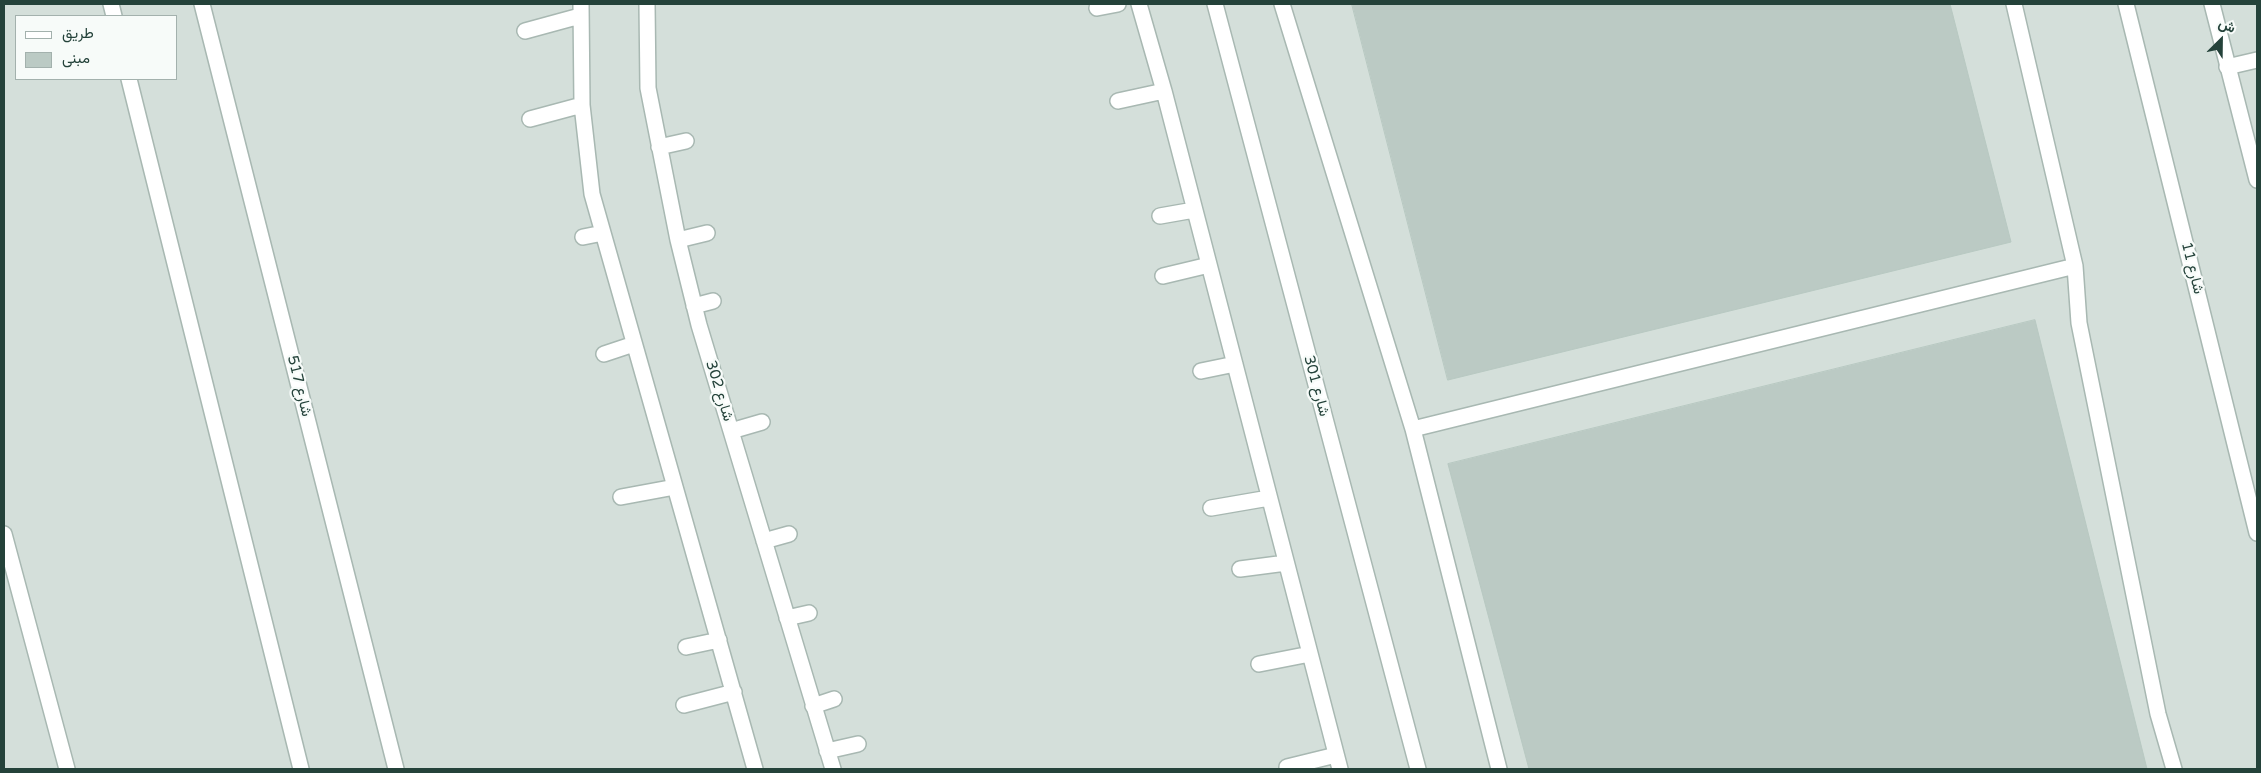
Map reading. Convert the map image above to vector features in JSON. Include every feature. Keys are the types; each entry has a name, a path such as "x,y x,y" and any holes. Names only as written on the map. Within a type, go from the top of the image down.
{"street":[{"name":"شارع 517","path":"202,4 396,769"},
{"name":"شارع 302","path":"647,4 648,88 678,240 694,306 833,769"},
{"path":"1097,8 1118,4"},
{"path":"1139,4 1164,90 1338,762 1287,767"},
{"name":"شارع 301","path":"1215,4 1418,769"},
{"path":"1282,4 1413,429 1499,769"},
{"path":"2014,4 2075,266 2079,323 2158,714 2174,769"},
{"name":"شارع 11","path":"2126,4 2257,533"},
{"path":"2212,4 2257,180"},
{"path":"525,31 581,10 582,105 592,194 755,769"},
{"path":"2227,67 2257,60"},
{"path":"129,80 301,769"},
{"path":"1118,101 1164,90"},
{"path":"530,119 582,105"},
{"path":"659,147 686,141"},
{"path":"1160,216 1194,210"},
{"path":"583,237 603,233"},
{"path":"678,240 707,233"},
{"path":"1163,276 1209,264"},
{"path":"1413,429 2075,266"},
{"path":"694,306 713,301"},
{"path":"604,354 634,344"},
{"path":"1201,371 1235,364"},
{"path":"731,431 762,422"},
{"path":"621,497 675,487"},
{"path":"1211,508 1269,498"},
{"path":"4,534 10,584 67,769"},
{"path":"764,541 789,534"},
{"path":"1240,569 1286,563"},
{"path":"787,618 808,613"},
{"path":"686,646 719,640"},
{"path":"1259,664 1310,654"},
{"path":"684,705 734,692"},
{"path":"813,706 834,699"},
{"path":"827,751 858,744"}],"shaded area":[{"path":"4,4 2257,4 2257,769 4,769"}],"building":[{"path":"1352,4 1950,4 2011,242 1448,380"},
{"path":"2035,320 2147,769 1529,769 1448,464"}]}
